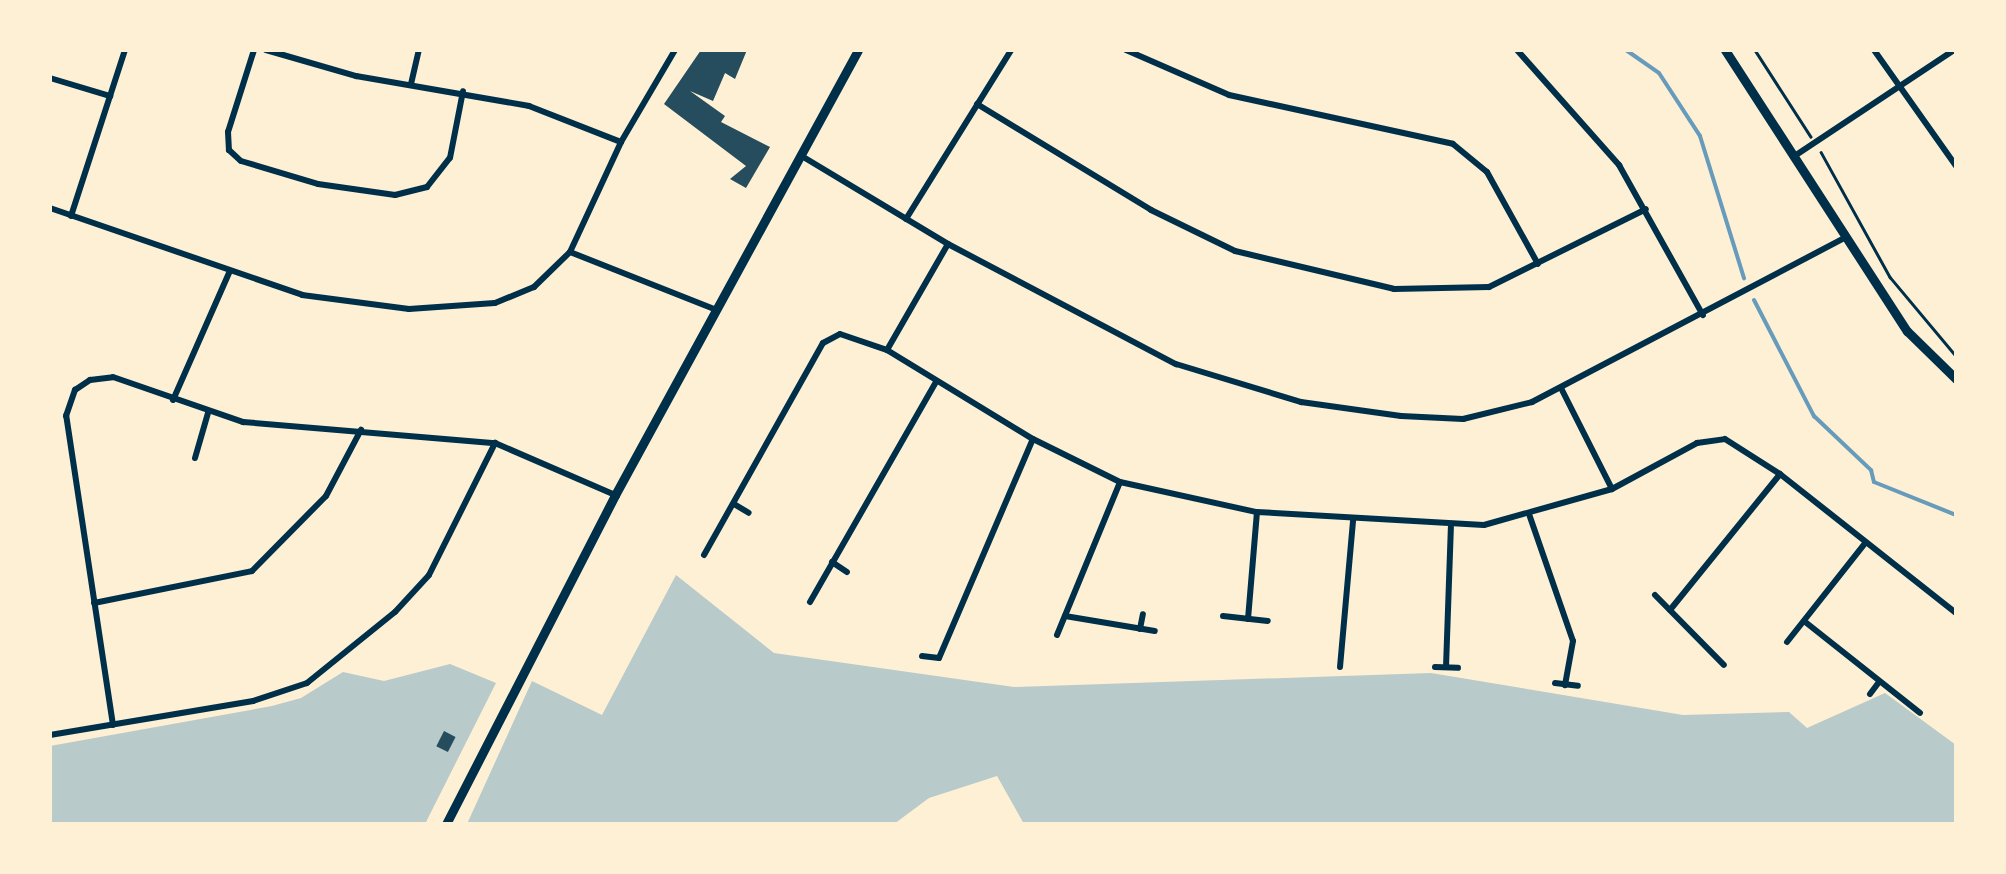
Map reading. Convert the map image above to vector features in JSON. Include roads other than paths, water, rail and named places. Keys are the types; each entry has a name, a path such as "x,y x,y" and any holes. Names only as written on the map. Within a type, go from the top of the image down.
{"street":[{"path":"72,216 125,50"},
{"path":"254,50 228,132 229,150 241,161 318,184 395,195 427,187 450,158 463,91"},
{"path":"266,50 336,72 463,91 544,110 621,142"},
{"path":"410,84 418,50"},
{"path":"50,208 229,273 343,302 460,308 518,295 570,252 621,142 675,50"},
{"path":"446,824 614,495 858,50"},
{"path":"906,219 1011,50"},
{"path":"1126,50 1229,95 1453,144 1487,172 1538,264"},
{"path":"1516,50 1586,124 1646,209 1703,315"},
{"path":"1725,50 1906,330 1956,379"},
{"path":"1874,50 1956,166"},
{"path":"1793,157 1954,50"},
{"path":"50,78 110,96"},
{"path":"977,104 1150,210 1235,251 1294,270 1428,291 1489,287 1646,209"},
{"path":"799,154 948,244 1176,364 1301,402 1463,419 1508,411 1560,388 1845,238"},
{"path":"888,350 948,244"},
{"path":"570,252 714,309"},
{"path":"173,400 229,273"},
{"path":"704,554 829,336 888,350 1033,439 1120,482 1257,512 1451,527 1529,514 1612,489 1713,440 1738,445 1956,613"},
{"path":"113,725 68,404 82,383 106,376 208,414 280,426 495,443 614,495"},
{"path":"810,602 936,382"},
{"path":"1560,388 1612,489"},
{"path":"194,458 208,414"},
{"path":"94,604 252,571 326,496 361,430"},
{"path":"922,656 938,658 1033,439"},
{"path":"50,735 253,701 307,683 395,612 429,575 462,521 495,443"},
{"path":"1670,610 1780,474"},
{"path":"1057,635 1120,482"},
{"path":"734,504 749,513"},
{"path":"1248,619 1257,512"},
{"path":"1529,514 1572,641 1566,684"},
{"path":"1340,666 1353,520"},
{"path":"1446,667 1451,527"},
{"path":"1787,642 1866,542"},
{"path":"832,562 847,572"},
{"path":"1946,605 1954,594"},
{"path":"1655,595 1724,665"},
{"path":"1140,629 1143,614"},
{"path":"1065,616 1155,631"},
{"path":"1223,616 1268,621"},
{"path":"1804,621 1920,713"},
{"path":"1435,667 1458,668"},
{"path":"1870,694 1880,682"},
{"path":"1555,683 1578,686"}],"waterway":[{"path":"1626,50 1659,73 1700,136 1744,278"},
{"path":"1754,300 1814,416 1871,470 1874,482 1956,515"}]}
